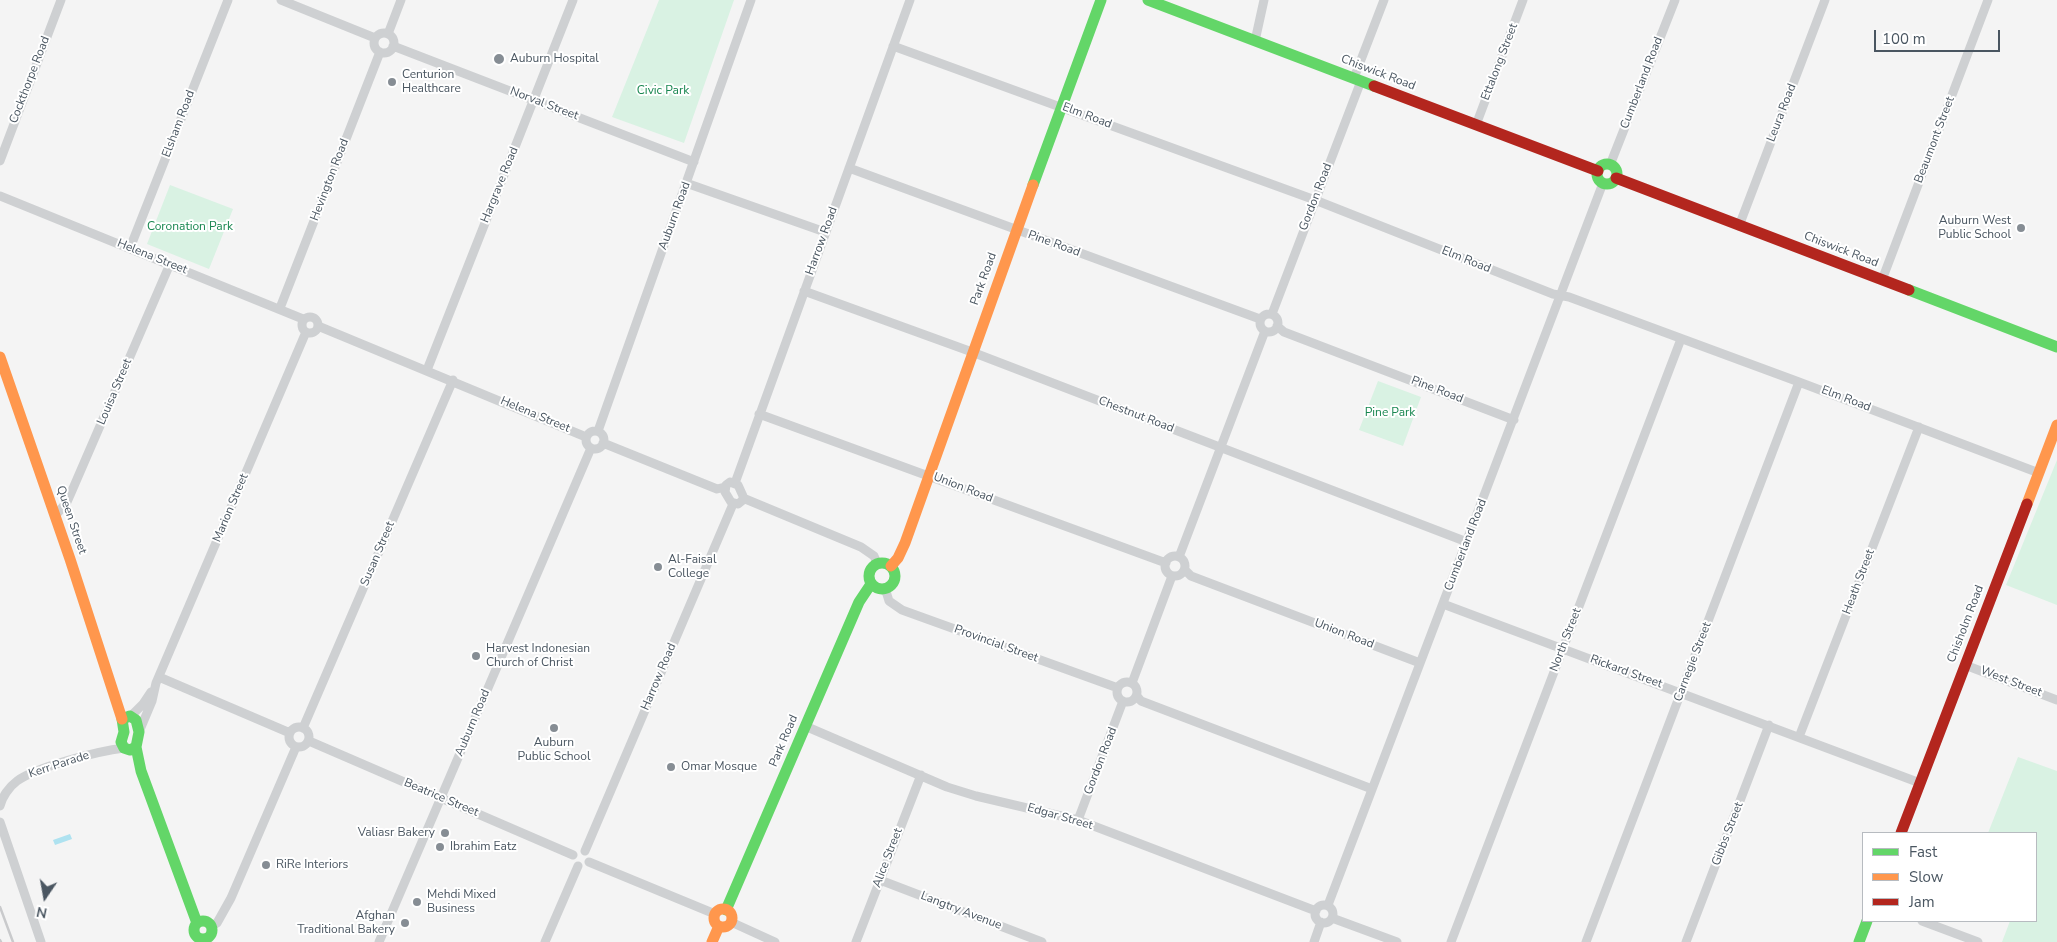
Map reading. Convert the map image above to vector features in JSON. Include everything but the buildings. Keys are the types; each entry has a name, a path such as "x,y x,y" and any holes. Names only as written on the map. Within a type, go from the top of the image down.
{"street":[{"name":"Cockthorpe Road","path":"0,161 61,0"},
{"name":"Elsham Road","path":"130,248 228,0"},
{"path":"281,0 375,38"},
{"path":"388,34 401,0"},
{"name":"Hargrave Road","path":"427,370 573,0"},
{"name":"Auburn Road","path":"598,431 751,0"},
{"name":"Harrow Road","path":"735,482 910,0"},
{"name":"Park Road","path":"891,566 898,558 905,544 972,352 1101,0"},
{"name":"Chiswick Road","path":"1148,0 1598,171"},
{"path":"1255,41 1264,0"},
{"name":"Gordon Road","path":"1272,314 1315,200 1384,0"},
{"name":"Ettalong Street","path":"1476,125 1524,0"},
{"name":"Cumberland Road","path":"1610,165 1675,0"},
{"name":"Leura Road","path":"1739,226 1825,0"},
{"name":"Beaumont Street","path":"1882,280 1988,0"},
{"path":"379,34 388,34 392,37 393,46 387,52 380,52 375,46 375,38 379,34"},
{"name":"Norval Street","path":"393,46 694,162"},
{"name":"Elm Road","path":"893,46 1315,200 1553,294 1800,382 2039,473"},
{"name":"Hevington Road","path":"280,308 380,52"},
{"path":"1610,165 1616,172 1616,178 1609,184 1603,184 1597,177 1598,171 1601,166 1610,165"},
{"name":"Pine Road","path":"849,168 1260,319"},
{"name":"Chiswick Road","path":"1616,178 2057,347"},
{"path":"686,183 825,232"},
{"name":"Cumberland Road","path":"1328,905 1603,184"},
{"name":"Helena Street","path":"0,196 304,319"},
{"name":"Louisa Street","path":"55,516 67,502 170,264"},
{"name":"Chestnut Road","path":"804,291 1221,446 1467,542"},
{"path":"1272,314 1277,319 1277,326 1272,331 1265,331 1260,327 1260,319 1264,315 1272,314"},
{"path":"313,317 317,321 318,326 314,332 306,332 302,326 304,319 313,317"},
{"name":"Helena Street","path":"318,326 453,380 586,437"},
{"name":"Pine Road","path":"1277,326 1284,332 1514,420"},
{"path":"1179,557 1265,331"},
{"name":"Marion Street","path":"128,717 143,704 157,680 306,332"},
{"name":"North Street","path":"1451,942 1681,339"},
{"name":"Queen Street","path":"0,357 115,693 128,717"},
{"name":"Susan Street","path":"303,728 453,380"},
{"name":"Carnegie Street","path":"1586,942 1800,382"},
{"name":"Union Road","path":"759,414 1166,563"},
{"name":"Chisholm Road","path":"1903,832 1920,783 2057,425"},
{"name":"Heath Street","path":"1799,737 1919,427"},
{"path":"592,431 598,431 603,435 604,444 600,448 591,448 586,442 586,437 592,431"},
{"path":"604,444 718,489 725,487 729,482 735,482 743,498 861,547 874,556 877,563"},
{"name":"Auburn Road","path":"379,942 591,448"},
{"path":"725,487 725,492 733,504 740,504 743,498"},
{"name":"Harrow Road","path":"585,851 733,504"},
{"path":"1172,556 1179,557 1184,561 1185,570 1178,576 1172,576 1167,572 1166,563 1172,556"},
{"path":"884,562 891,566 895,574 893,583 885,588 878,588 871,584 868,573 872,566 877,563 884,562"},
{"name":"Union Road","path":"1185,570 1191,576 1420,664"},
{"path":"1132,683 1172,576"},
{"name":"Park Road","path":"720,912 859,602 871,584"},
{"name":"Provincial Street","path":"885,588 889,601 902,610 1118,688"},
{"name":"Rickard Street","path":"1443,604 1920,783"},
{"name":"West Street","path":"1965,665 2057,700"},
{"path":"157,680 290,733"},
{"name":"Marion Street","path":"139,732 152,701 157,680"},
{"path":"1137,696 1133,701 1123,701 1118,694 1118,688 1122,683 1132,683 1136,687 1137,696 1142,701 1372,789"},
{"name":"Gordon Road","path":"1078,820 1123,701"},
{"path":"128,746 139,732 138,722 128,717 124,732 128,746 142,770 197,923 194,929 195,935 204,941 211,934 211,926"},
{"name":"Gibbs Street","path":"1686,942 1769,725"},
{"name":"Edgar Street","path":"805,726 947,787 976,796 1078,820 1316,911"},
{"path":"297,727 303,728 309,735 309,741 302,747 296,747 290,739 290,733 297,727"},
{"name":"Beatrice Street","path":"309,741 573,855"},
{"name":"Kerr Parade","path":"0,806 7,790 25,776 102,751 128,746"},
{"path":"211,926 217,923 231,898 296,747"},
{"name":"Alice Street","path":"856,942 921,775"},
{"path":"0,822 41,942"},
{"path":"577,851 585,851 590,857 589,862 583,867 578,866 574,863 573,855 577,851"},
{"path":"589,862 720,912 730,914 731,922"},
{"path":"545,942 578,866"},
{"name":"Langtry Avenue","path":"880,880 1042,942"},
{"path":"1328,905 1333,912 1332,918 1328,922 1321,922 1316,918 1316,911 1320,906 1328,905"},
{"path":"720,912 714,920 719,926 724,927 731,922"},
{"path":"1332,918 1397,942"},
{"path":"197,923 205,921 211,926"},
{"path":"731,922 775,942"},
{"path":"1314,942 1321,922"},
{"path":"1859,942 1867,922"},
{"path":"1925,922 1978,942"},
{"path":"712,942 719,926"}],"green space":[{"name":"Civic Park","path":"659,0 734,0 684,143 612,117"},
{"name":"Coronation Park","path":"170,185 233,209 209,269 147,244"},
{"name":"Pine Park","path":"1378,381 1421,397 1403,446 1359,430"},
{"path":"2057,460 2057,605 2006,585"},
{"path":"2018,757 2057,771 2057,942 2002,942 2010,922 2037,922 2037,832 1988,832"}],"water":[{"path":"70,834 72,839 55,845 53,840"}],"railway":[{"path":"0,907 13,942"}],"traffic: fast":[{"path":"1033,185 1101,0"},
{"path":"1148,0 1374,86"},
{"path":"1607,164 1614,167 1617,174 1614,181 1607,184 1600,181 1597,174 1600,167 1607,164"},
{"path":"1909,290 2057,347"},
{"path":"882,563 891,567 895,576 891,585 882,589 873,585 869,576 873,567 882,563"},
{"path":"726,910 859,602 871,584"},
{"path":"130,716 136,720 139,732 136,747 130,750 124,748 121,742 124,732 122,719 130,716"},
{"path":"136,747 141,771 197,923"},
{"path":"203,921 209,924 212,930 209,936 203,939 197,936 194,930 197,924 203,921"},
{"path":"1859,942 1867,922"}],"traffic: slow":[{"path":"891,566 898,558 905,543 1033,185"},
{"path":"0,357 70,559 122,719"},
{"path":"2027,504 2057,425"},
{"path":"723,909 729,912 732,918 729,924 723,927 717,924 714,918 717,912 723,909"},
{"path":"712,942 719,926"}],"traffic: jam":[{"path":"1374,86 1598,171"},
{"path":"1616,178 1909,290"},
{"path":"1901,832 2027,504"}],"place":[{"name":"Auburn Hospital","path":"499,59"},
{"name":"Centurion Healthcare","path":"392,82"},
{"name":"Auburn West Public School","path":"2021,228"},
{"name":"Al-Faisal College","path":"658,567"},
{"name":"Harvest Indonesian Church of Christ","path":"476,656"},
{"name":"Auburn Public School","path":"554,728"},
{"name":"Omar Mosque","path":"671,767"},
{"name":"Valiasr Bakery","path":"445,833"},
{"name":"Ibrahim Eatz","path":"440,847"},
{"name":"RiRe Interiors","path":"266,865"},
{"name":"Mehdi Mixed Business","path":"417,902"},
{"name":"Afghan Traditional Bakery","path":"405,923"}]}
